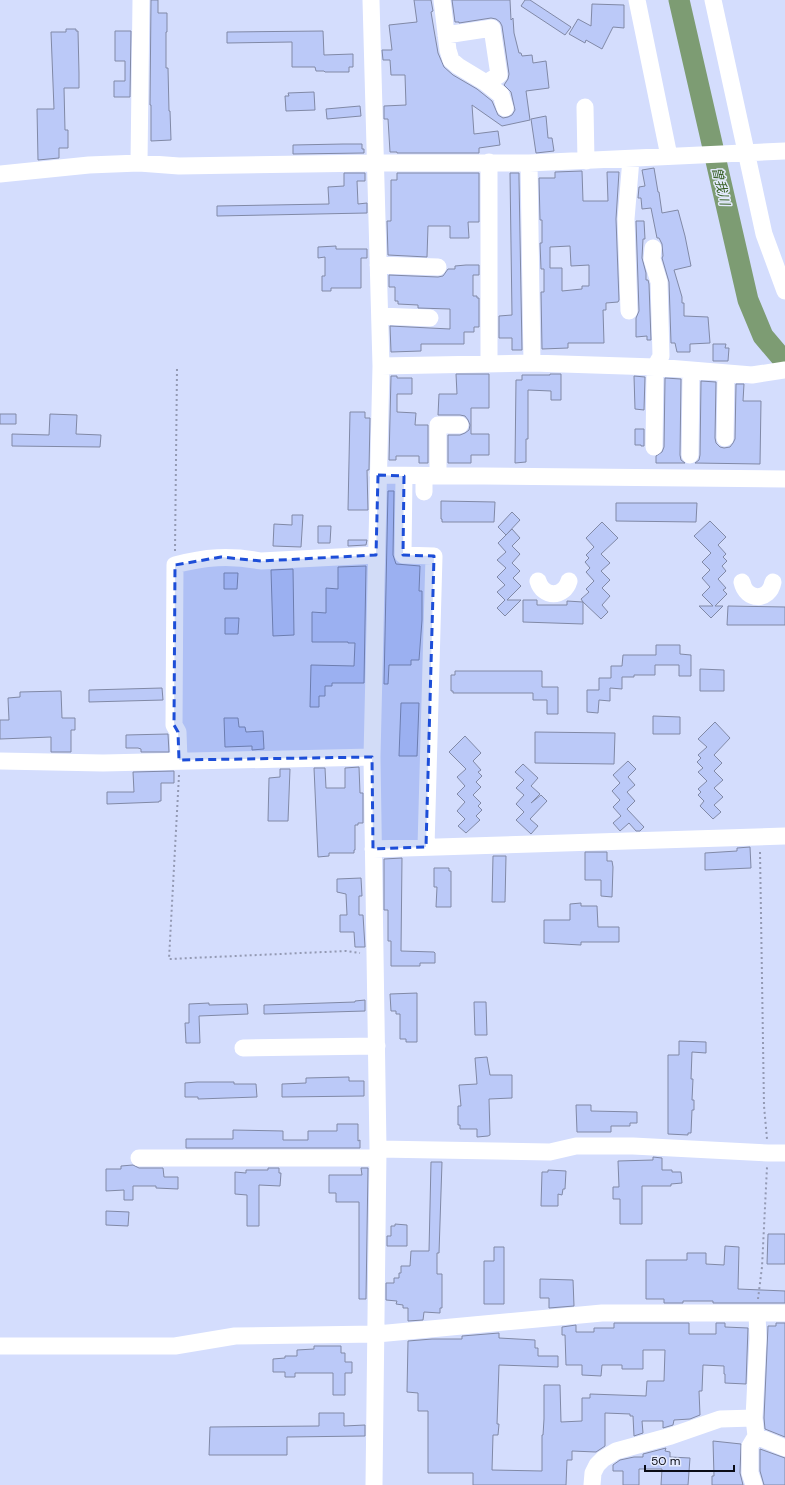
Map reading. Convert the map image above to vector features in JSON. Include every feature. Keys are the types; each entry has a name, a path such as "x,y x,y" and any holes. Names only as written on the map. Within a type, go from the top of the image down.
{"street":[{"path":"140,163 141,0"},
{"path":"371,0 381,366 372,757 378,1153 374,1485"},
{"path":"442,0 448,50 451,60 486,83 501,95 505,108"},
{"path":"637,0 672,156"},
{"path":"713,0 742,153 764,234 785,291"},
{"path":"446,35 492,28 499,75 486,83"},
{"path":"585,107 586,161"},
{"path":"0,174 89,165 140,163 179,166 489,162 529,163 785,151"},
{"path":"629,311 626,219 631,159"},
{"path":"489,162 489,364"},
{"path":"529,163 532,363"},
{"path":"653,248 652,259 659,282 661,356 655,367 654,448"},
{"path":"378,265 438,267"},
{"path":"380,316 430,318"},
{"path":"381,366 532,363 655,367 757,374 785,370"},
{"path":"690,455 691,370"},
{"path":"725,438 726,373"},
{"path":"429,481 438,426 460,425"},
{"path":"378,475 404,476 429,481 539,484 743,484 777,482"},
{"path":"404,476 403,555 431,558 438,594 438,625 426,847"},
{"path":"179,760 178,732 174,726 175,565 200,558 242,557 261,560 376,555"},
{"path":"538,581 539,585 545,592 554,594 562,592 569,580"},
{"path":"742,582 745,591 758,597 770,591 773,582"},
{"path":"0,761 103,763 179,760 372,757"},
{"path":"373,849 426,847 498,840 680,834 771,834"},
{"path":"243,1048 377,1046"},
{"path":"139,1158 378,1153 550,1152 576,1146 633,1146 785,1153"},
{"path":"0,1346 175,1346 235,1336 377,1334 602,1313 785,1313"},
{"path":"754,1485 750,1473 750,1446 756,1436 754,1418 758,1338 757,1314"},
{"path":"592,1485 593,1473 597,1465 603,1459 616,1451 671,1436 720,1419 754,1418"},
{"path":"756,1436 785,1448"}],"path":[{"path":"175,565 177,369"},
{"path":"179,760 169,959 346,951 375,955"},
{"path":"757,1314 762,1267 768,1153 764,1106 771,834"}],"highlighted area":[{"path":"378,475 404,476 403,555 434,556 426,847 373,849 372,757 179,760 178,732 174,725 175,565 221,557 261,561 376,555"}],"building":[{"path":"151,0 158,0 158,13 167,13 166,68 168,68 171,140 151,141"},
{"path":"414,0 431,0 433,11 431,12 438,53 444,67 453,75 477,89 492,101 498,115 503,118 512,115 515,110 511,92 504,85 509,74 502,26 496,19 491,18 459,23 455,22 452,0 510,0 511,20 513,18 514,33 519,53 521,53 522,56 532,55 533,63 546,61 549,88 526,91 530,120 502,126 472,105 474,134 498,131 500,145 479,148 479,153 390,152 388,119 384,119 384,106 406,105 405,75 391,75 390,60 383,60 382,50 392,50 389,25 417,22"},
{"path":"525,0 530,0 571,27 565,35 521,6"},
{"path":"592,4 624,5 624,28 613,27 602,49 586,40 585,43 569,34 578,19 591,26"},
{"path":"66,29 76,29 76,31 78,31 79,73 79,88 64,88 65,130 68,130 68,148 59,148 59,158 38,160 37,109 54,109 51,32 66,32"},
{"path":"115,31 131,31 130,97 114,97 114,81 125,81 125,61 115,61"},
{"path":"323,31 324,55 353,54 353,67 349,67 349,72 325,72 316,71 315,67 292,67 292,42 227,43 227,32"},
{"path":"314,92 315,110 286,111 285,96 289,96 288,93"},
{"path":"360,106 361,116 327,119 326,109"},
{"path":"546,116 548,138 552,138 554,151 536,153 531,119"},
{"path":"362,144 364,153 293,154 293,145"},
{"path":"654,168 662,213 678,210 685,236 691,266 674,270 682,297 682,303 684,303 684,316 708,317 710,343 690,344 690,352 677,352 675,343 671,343 669,282 662,258 662,244 659,238 657,238 651,208 642,209 641,198 638,198 639,187 645,186 642,170"},
{"path":"582,171 583,201 608,201 607,172 619,172 616,219 619,300 618,302 606,303 606,310 603,310 604,343 568,343 568,348 542,349 541,292 544,292 544,269 541,269 540,243 542,243 542,220 540,220 539,178 555,178 555,172","holes":["570,246 571,266 589,265 589,286 582,286 582,289 562,291 562,268 550,268 550,247"]},
{"path":"344,173 365,173 365,181 357,181 358,204 367,203 367,213 217,216 217,206 329,204 328,187 344,186"},
{"path":"397,173 479,173 479,222 468,222 469,238 450,238 450,226 428,226 427,257 388,255 387,221 391,221 391,180 397,180"},
{"path":"510,173 519,173 522,350 512,350 512,338 499,338 499,316 512,315"},
{"path":"636,221 644,221 645,239 643,239 642,258 646,273 646,280 648,280 649,284 651,340 647,340 647,336 636,337 636,318 639,311"},
{"path":"336,246 336,249 367,249 367,258 361,258 361,288 331,288 331,291 322,291 322,276 325,276 325,257 318,258 318,247"},
{"path":"479,265 479,275 473,275 473,296 477,296 477,298 479,298 479,327 474,327 474,332 464,332 464,344 421,344 421,351 391,352 390,326 450,329 450,309 418,308 418,305 398,304 398,301 395,301 395,287 389,287 389,275 438,277 443,276 448,269 455,269 455,266"},
{"path":"713,344 726,344 725,348 729,348 728,361 713,361"},
{"path":"456,374 489,374 489,408 471,408 471,434 489,434 489,455 471,455 471,463 448,463 448,435 460,435 469,430 470,425 468,420 465,416 460,415 438,415 439,394 457,394"},
{"path":"561,374 561,400 551,400 551,391 528,390 528,439 526,439 526,462 515,463 516,380 522,380 522,375"},
{"path":"391,376 397,376 397,378 412,378 412,394 397,394 397,412 416,413 415,425 428,425 428,463 419,463 419,456 396,456 396,460 389,460"},
{"path":"634,376 645,377 644,410 635,409"},
{"path":"665,378 681,379 680,455 681,460 685,463 656,463 656,456 662,452 664,447"},
{"path":"701,381 716,382 715,438 716,443 720,447 730,447 735,439 736,384 744,384 743,401 761,401 760,464 695,463 699,460 700,455"},
{"path":"350,412 365,412 365,418 370,418 369,470 367,470 368,510 348,510"},
{"path":"0,414 16,414 16,424 0,424"},
{"path":"50,414 77,415 76,434 101,435 100,447 12,446 12,434 49,435"},
{"path":"635,429 644,429 644,446 635,445"},
{"path":"388,491 394,491 393,555 396,564 420,566 419,591 422,591 422,620 419,660 411,660 411,665 389,665 388,684 384,684"},
{"path":"441,501 495,502 494,522 442,522"},
{"path":"616,503 697,503 696,522 616,521"},
{"path":"512,512 520,520 506,535 498,527"},
{"path":"292,515 303,515 301,547 273,546 274,524 292,525"},
{"path":"710,521 726,537 718,545 726,554 723,557 727,561 722,566 726,571 718,579 726,588 723,590 727,594 715,606 723,606 711,618 699,606 713,606 702,595 710,587 702,578 710,570 702,562 711,553 694,536"},
{"path":"602,522 618,538 601,554 610,563 601,571 610,580 602,588 610,596 602,605 608,612 601,619 581,599 589,592 586,589 594,581 586,572 590,568 585,562 589,558 586,555 594,547 586,538"},
{"path":"318,526 331,526 330,543 318,543"},
{"path":"512,529 520,538 512,546 520,554 512,563 520,571 513,578 521,586 507,600 521,600 505,616 497,608 505,600 497,592 505,585 497,577 506,568 497,560 506,552 498,543"},
{"path":"348,540 367,540 366,545 348,546"},
{"path":"366,566 364,683 332,683 332,686 325,686 325,696 319,696 319,707 310,707 311,665 354,666 355,643 312,642 312,612 326,613 326,588 338,589 338,567"},
{"path":"293,569 294,635 273,636 271,570"},
{"path":"224,573 238,573 237,589 224,589"},
{"path":"523,600 537,600 537,605 567,605 567,601 583,602 583,624 523,622"},
{"path":"728,606 785,607 785,625 727,625"},
{"path":"225,618 239,618 238,634 225,634"},
{"path":"656,645 680,645 680,654 691,655 691,676 679,676 679,665 655,665 655,675 634,675 634,677 622,677 622,689 610,688 610,701 599,700 598,713 587,712 587,690 599,690 599,678 611,678 611,666 622,666 623,655 656,655"},
{"path":"700,669 724,670 724,691 700,691"},
{"path":"455,671 542,671 542,687 558,687 558,714 547,714 547,700 533,700 533,693 453,693 453,691 451,691 451,675 455,675"},
{"path":"162,688 163,700 89,702 89,690"},
{"path":"61,691 62,718 75,718 75,730 71,730 71,752 51,752 51,737 0,739 0,720 9,720 8,698 20,697 20,692"},
{"path":"401,703 419,703 417,756 399,756"},
{"path":"653,716 680,717 680,734 653,734"},
{"path":"224,718 238,718 239,727 245,727 246,732 263,731 264,749 252,750 252,746 225,747"},
{"path":"715,722 730,738 714,755 722,763 714,771 723,780 714,788 723,797 714,805 721,812 713,819 700,806 704,801 698,795 701,792 698,789 707,781 698,772 703,768 697,762 701,758 698,755 707,747 698,739"},
{"path":"535,732 615,733 614,764 535,763"},
{"path":"168,734 169,752 141,752 141,749 138,748 126,748 126,735"},
{"path":"465,736 481,753 473,761 481,770 478,772 482,776 476,782 481,787 473,795 481,803 478,806 482,810 476,816 480,820 466,833 458,826 465,819 457,811 465,802 457,794 465,786 457,777 466,769 449,752"},
{"path":"628,761 636,769 628,777 635,785 627,792 635,801 627,809 644,827 640,831 636,831 629,823 620,831 613,823 621,816 613,807 620,800 612,791 620,783 613,775"},
{"path":"523,764 538,778 531,786 540,794 531,803 541,795 547,801 530,819 538,826 531,834 516,820 524,812 516,804 524,795 516,788 524,780 515,772"},
{"path":"359,767 360,793 363,793 363,823 358,823 358,825 355,825 354,853 329,853 329,856 318,857 314,768 325,768 326,788 345,788 345,768"},
{"path":"280,769 290,769 288,821 268,821 269,778 280,777"},
{"path":"174,771 174,783 161,783 161,801 159,802 107,804 107,792 134,792 133,772"},
{"path":"750,847 751,868 705,870 705,853 737,851 737,848"},
{"path":"585,852 607,852 607,861 612,861 613,867 612,897 601,896 601,880 585,880"},
{"path":"493,856 506,856 505,902 492,902"},
{"path":"402,858 401,951 434,952 435,963 420,963 420,966 391,966 391,941 388,941 388,910 384,910 384,859"},
{"path":"434,868 449,868 449,871 451,871 451,907 436,907 437,887 434,887"},
{"path":"361,878 362,896 359,896 359,915 363,915 365,947 355,947 354,932 340,932 340,915 347,915 346,894 337,892 337,879"},
{"path":"581,903 581,906 597,906 598,927 619,927 619,942 581,942 581,945 544,943 544,920 570,920 570,904"},
{"path":"417,993 417,1042 406,1042 406,1039 400,1039 400,1014 396,1014 396,1011 391,1011 390,994"},
{"path":"365,1000 365,1011 264,1014 264,1005 355,1002"},
{"path":"474,1002 486,1002 487,1035 475,1035"},
{"path":"209,1003 209,1005 247,1004 248,1014 199,1016 200,1043 186,1043 185,1023 189,1023 189,1004"},
{"path":"679,1041 706,1042 706,1053 692,1052 691,1079 693,1079 692,1100 694,1100 694,1110 692,1110 691,1133 688,1133 688,1135 668,1134 668,1055 679,1055"},
{"path":"487,1057 490,1075 512,1075 512,1098 489,1099 490,1135 477,1137 477,1129 460,1129 460,1125 458,1125 458,1106 461,1106 459,1085 477,1084 475,1058"},
{"path":"349,1077 349,1081 364,1081 364,1096 282,1097 282,1084 306,1083 306,1078"},
{"path":"234,1082 234,1084 256,1084 257,1097 198,1099 198,1097 185,1097 185,1083"},
{"path":"576,1105 591,1105 591,1111 637,1112 637,1123 630,1123 630,1126 611,1126 611,1132 577,1132"},
{"path":"337,1124 358,1124 358,1141 360,1140 360,1148 186,1148 186,1139 233,1139 233,1130 283,1131 283,1140 308,1140 308,1131 337,1131"},
{"path":"653,1157 662,1158 662,1170 681,1172 682,1183 671,1184 671,1186 642,1186 642,1224 620,1224 620,1199 613,1199 613,1187 619,1187 618,1161 653,1160"},
{"path":"431,1162 442,1162 437,1274 442,1274 442,1308 440,1308 440,1313 424,1312 423,1320 408,1321 408,1308 403,1308 403,1305 396,1304 397,1301 386,1300 386,1283 394,1283 394,1278 399,1278 401,1266 410,1266 411,1251 429,1251"},
{"path":"133,1165 139,1168 163,1168 164,1177 178,1177 178,1189 156,1188 156,1186 133,1186 133,1200 124,1200 124,1190 106,1191 106,1169 121,1169 121,1166"},
{"path":"268,1168 279,1168 279,1173 281,1173 280,1186 259,1185 259,1226 247,1226 247,1195 235,1194 235,1172 246,1173 246,1170 268,1170"},
{"path":"361,1168 368,1168 366,1299 359,1299 359,1202 336,1202 336,1193 329,1193 329,1175 362,1175"},
{"path":"548,1170 566,1171 565,1189 563,1189 562,1195 558,1194 558,1206 541,1206 542,1172 548,1172"},
{"path":"106,1211 129,1212 128,1226 106,1225"},
{"path":"395,1224 407,1225 407,1246 387,1246 387,1236 391,1236 391,1226 395,1226"},
{"path":"768,1234 785,1234 785,1264 767,1264"},
{"path":"725,1246 739,1247 738,1289 785,1291 785,1303 713,1303 713,1301 683,1301 683,1303 664,1303 664,1299 646,1299 646,1260 687,1260 687,1253 706,1253 706,1264 724,1265"},
{"path":"494,1247 504,1247 504,1304 484,1304 484,1261 494,1261"},
{"path":"540,1279 573,1280 574,1306 549,1308 549,1298 540,1298"},
{"path":"614,1323 689,1323 689,1334 716,1334 716,1323 725,1323 725,1327 748,1328 746,1384 725,1383 724,1366 703,1365 702,1391 699,1391 700,1415 690,1419 674,1420 673,1425 663,1428 663,1421 642,1421 643,1433 634,1436 633,1416 630,1416 630,1414 605,1413 605,1446 596,1452 572,1451 572,1460 567,1460 566,1485 473,1485 473,1473 428,1473 428,1411 418,1411 418,1393 407,1392 408,1341 462,1339 462,1336 499,1333 499,1338 535,1340 535,1348 538,1348 538,1356 558,1356 558,1367 499,1365 497,1424 499,1424 498,1435 493,1435 492,1470 542,1471 544,1385 560,1385 561,1422 582,1421 582,1398 590,1398 590,1394 646,1396 647,1381 664,1381 665,1350 643,1350 643,1369 622,1369 622,1365 602,1365 601,1376 582,1375 582,1365 566,1365 565,1335 562,1335 562,1327 576,1325 576,1332 594,1332 594,1328 614,1328"},
{"path":"776,1323 785,1323 785,1437 765,1429 764,1418 768,1326 776,1326"},
{"path":"314,1346 341,1346 341,1353 345,1353 345,1362 352,1362 352,1373 345,1373 345,1395 333,1395 333,1373 295,1373 295,1377 285,1377 285,1372 273,1372 273,1359 285,1358 285,1356 297,1356 297,1350 314,1349"},
{"path":"319,1413 344,1413 344,1426 365,1425 365,1436 287,1437 287,1455 209,1455 210,1427 319,1426"},
{"path":"713,1441 741,1444 740,1473 743,1485 712,1485 712,1476 714,1476"},
{"path":"666,1448 665,1451 670,1452 670,1457 690,1458 688,1485 661,1485 662,1469 639,1469 639,1485 623,1485 623,1471 613,1471 613,1465 620,1460 643,1457 643,1454"},
{"path":"760,1449 785,1458 785,1485 764,1485 760,1471"}],"waterway":[{"name":"曽我川","path":"679,0 748,300 763,336 785,362"}]}
